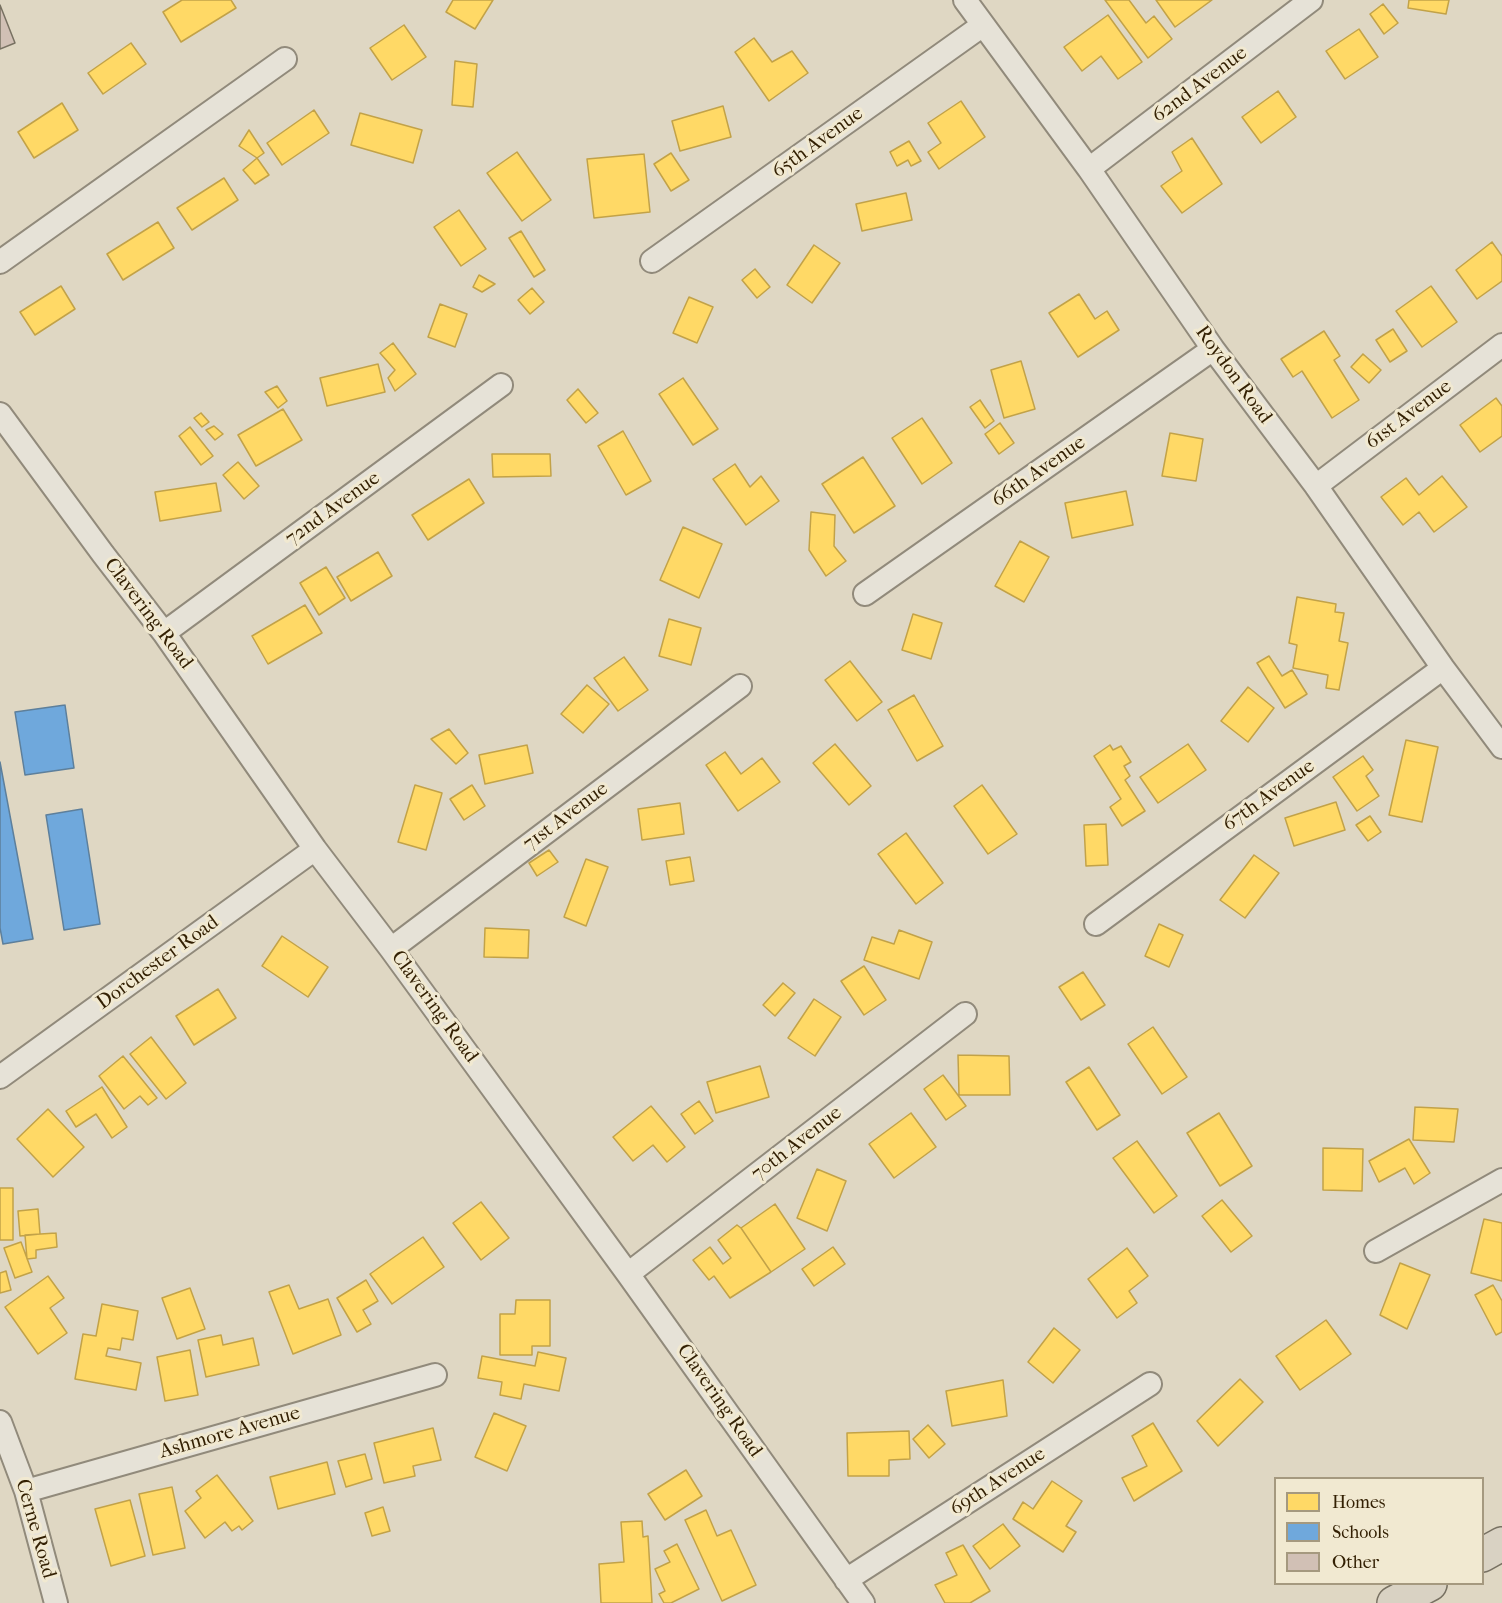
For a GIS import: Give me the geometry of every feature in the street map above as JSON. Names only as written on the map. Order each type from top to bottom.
[{"type":"main road","points":[[1484,1554],[1502,1544]]},
{"type":"main road","points":[[1394,1603],[1428,1585]]},
{"type":"street","name":"Roydon Road","points":[[965,0],[1089,170],[1213,349],[1316,486],[1443,668],[1502,747]]},
{"type":"street","name":"62nd Avenue","points":[[1089,170],[1311,0]]},
{"type":"street","name":"65th Avenue","points":[[652,261],[983,25]]},
{"type":"street","points":[[0,262],[285,59]]},
{"type":"street","name":"61st Avenue","points":[[1316,486],[1502,345]]},
{"type":"street","name":"66th Avenue","points":[[865,594],[1213,349]]},
{"type":"street","name":"72nd Avenue","points":[[164,633],[501,385]]},
{"type":"street","name":"Clavering Road","points":[[0,414],[164,633],[315,849],[391,949],[628,1274],[863,1603]]},
{"type":"street","name":"67th Avenue","points":[[1096,924],[1443,668]]},
{"type":"street","name":"71st Avenue","points":[[391,949],[740,686]]},
{"type":"street","name":"Dorchester Road","points":[[0,1077],[315,849]]},
{"type":"street","name":"70th Avenue","points":[[628,1274],[965,1014]]},
{"type":"street","points":[[1376,1251],[1502,1180]]},
{"type":"street","name":"Ashmore Avenue","points":[[26,1491],[435,1375]]},
{"type":"street","name":"69th Avenue","points":[[846,1580],[1150,1384]]},
{"type":"street","name":"Cerne Road","points":[[1,1425],[26,1491],[56,1603]]},
{"type":"building: Homes","points":[[182,0],[231,0],[236,8],[181,42],[163,12]]},
{"type":"building: Homes","points":[[453,0],[493,0],[475,29],[446,12]]},
{"type":"building: Homes","points":[[1105,0],[1129,0],[1146,23],[1154,16],[1172,39],[1148,58]]},
{"type":"building: Homes","points":[[1156,0],[1212,0],[1175,27]]},
{"type":"building: Homes","points":[[1409,0],[1449,0],[1446,14],[1408,8]]},
{"type":"building: Homes","points":[[1383,4],[1398,23],[1384,34],[1370,14]]},
{"type":"building: Homes","points":[[1108,15],[1142,62],[1118,79],[1101,56],[1082,71],[1064,47]]},
{"type":"building: Homes","points":[[404,25],[426,57],[392,80],[370,48]]},
{"type":"building: Homes","points":[[1359,29],[1378,57],[1345,79],[1326,51]]},
{"type":"building: Homes","points":[[754,38],[772,62],[792,51],[808,73],[769,101],[735,52]]},
{"type":"building: Homes","points":[[131,43],[146,64],[103,94],[88,73]]},
{"type":"building: Homes","points":[[455,61],[477,64],[473,107],[452,105]]},
{"type":"building: Homes","points":[[1278,91],[1296,117],[1261,143],[1242,117]]},
{"type":"building: Homes","points":[[961,101],[985,137],[939,169],[928,152],[941,143],[928,123]]},
{"type":"building: Homes","points":[[62,103],[78,130],[34,158],[18,132]]},
{"type":"building: Homes","points":[[723,106],[731,137],[680,151],[672,121]]},
{"type":"building: Homes","points":[[314,110],[329,133],[282,165],[267,143]]},
{"type":"building: Homes","points":[[360,113],[422,130],[413,163],[351,145]]},
{"type":"building: Homes","points":[[249,130],[264,153],[257,158],[239,146]]},
{"type":"building: Homes","points":[[1192,138],[1222,184],[1182,213],[1161,186],[1182,171],[1172,152]]},
{"type":"building: Homes","points":[[909,141],[921,161],[911,166],[908,160],[897,166],[890,152]]},
{"type":"building: Homes","points":[[517,152],[551,200],[522,221],[487,173]]},
{"type":"building: Homes","points":[[671,153],[689,180],[671,191],[654,164]]},
{"type":"building: Homes","points":[[644,154],[650,212],[594,218],[587,159]]},
{"type":"building: Homes","points":[[257,158],[269,175],[255,184],[243,170]]},
{"type":"building: Homes","points":[[224,178],[238,200],[192,230],[177,208]]},
{"type":"building: Homes","points":[[906,193],[912,220],[862,231],[856,204]]},
{"type":"building: Homes","points":[[459,210],[486,249],[461,266],[434,227]]},
{"type":"building: Homes","points":[[158,222],[174,248],[123,280],[107,254]]},
{"type":"building: Homes","points":[[521,231],[545,270],[534,277],[509,238]]},
{"type":"building: Homes","points":[[1492,242],[1502,256],[1502,281],[1477,299],[1456,270]]},
{"type":"building: Homes","points":[[814,245],[840,263],[812,303],[787,285]]},
{"type":"building: Homes","points":[[755,269],[770,287],[757,298],[742,280]]},
{"type":"building: Homes","points":[[479,275],[495,284],[482,292],[473,287]]},
{"type":"building: Homes","points":[[61,286],[75,309],[35,335],[20,312]]},
{"type":"building: Homes","points":[[1431,286],[1457,322],[1422,347],[1396,311]]},
{"type":"building: Homes","points":[[532,288],[544,302],[530,314],[518,300]]},
{"type":"building: Homes","points":[[1079,294],[1095,319],[1107,311],[1119,330],[1078,357],[1049,313]]},
{"type":"building: Homes","points":[[689,297],[713,307],[697,343],[673,333]]},
{"type":"building: Homes","points":[[440,304],[467,314],[455,347],[428,337]]},
{"type":"building: Homes","points":[[1393,329],[1407,351],[1390,362],[1376,340]]},
{"type":"building: Homes","points":[[1324,331],[1340,356],[1334,360],[1359,400],[1332,418],[1302,371],[1293,377],[1281,359]]},
{"type":"building: Homes","points":[[393,343],[416,374],[395,391],[388,378],[395,370],[380,353]]},
{"type":"building: Homes","points":[[1363,354],[1381,370],[1369,383],[1351,367]]},
{"type":"building: Homes","points":[[1021,361],[1035,409],[1004,418],[991,370]]},
{"type":"building: Homes","points":[[378,364],[385,392],[327,406],[320,378]]},
{"type":"building: Homes","points":[[683,378],[718,429],[693,445],[659,394]]},
{"type":"building: Homes","points":[[277,386],[287,401],[278,408],[265,392]]},
{"type":"building: Homes","points":[[578,389],[598,413],[586,423],[567,400]]},
{"type":"building: Homes","points":[[1496,398],[1502,406],[1502,436],[1480,452],[1460,425]]},
{"type":"building: Homes","points":[[980,400],[994,421],[985,428],[970,407]]},
{"type":"building: Homes","points":[[283,409],[302,440],[256,466],[238,435]]},
{"type":"building: Homes","points":[[201,413],[209,422],[202,427],[194,418]]},
{"type":"building: Homes","points":[[922,418],[952,463],[922,484],[892,438]]},
{"type":"building: Homes","points":[[1000,423],[1014,443],[999,454],[985,434]]},
{"type":"building: Homes","points":[[214,426],[223,434],[215,440],[206,430]]},
{"type":"building: Homes","points":[[190,427],[213,456],[201,465],[179,436]]},
{"type":"building: Homes","points":[[623,431],[651,481],[626,495],[598,446]]},
{"type":"building: Homes","points":[[1170,433],[1203,439],[1196,481],[1162,476]]},
{"type":"building: Homes","points":[[492,454],[550,454],[551,476],[493,477]]},
{"type":"building: Homes","points":[[863,457],[895,506],[854,533],[822,484]]},
{"type":"building: Homes","points":[[238,462],[259,486],[244,499],[223,475]]},
{"type":"building: Homes","points":[[735,464],[750,487],[761,476],[779,501],[746,525],[713,479]]},
{"type":"building: Homes","points":[[1442,476],[1467,507],[1434,532],[1419,512],[1403,525],[1381,497],[1406,478],[1419,495]]},
{"type":"building: Homes","points":[[469,479],[484,503],[428,540],[412,515]]},
{"type":"building: Homes","points":[[216,483],[221,511],[160,521],[155,492]]},
{"type":"building: Homes","points":[[1126,491],[1133,525],[1072,538],[1065,503]]},
{"type":"building: Homes","points":[[811,512],[835,515],[834,546],[846,561],[826,576],[809,550]]},
{"type":"building: Homes","points":[[683,527],[722,544],[699,598],[660,580]]},
{"type":"building: Homes","points":[[1020,541],[1049,557],[1024,602],[995,586]]},
{"type":"building: Homes","points":[[378,552],[392,576],[351,601],[337,577]]},
{"type":"building: Homes","points":[[326,567],[345,598],[319,615],[300,583]]},
{"type":"building: Homes","points":[[1297,597],[1336,604],[1335,612],[1344,613],[1339,641],[1348,643],[1339,690],[1326,688],[1328,675],[1293,668],[1297,645],[1289,643]]},
{"type":"building: Homes","points":[[305,605],[322,633],[268,664],[252,636]]},
{"type":"building: Homes","points":[[913,614],[942,623],[931,659],[902,650]]},
{"type":"building: Homes","points":[[669,619],[701,628],[691,665],[659,656]]},
{"type":"building: Homes","points":[[1269,656],[1282,676],[1292,670],[1307,694],[1285,708],[1257,663]]},
{"type":"building: Homes","points":[[624,657],[648,690],[618,711],[594,678]]},
{"type":"building: Homes","points":[[850,661],[882,702],[857,721],[825,680]]},
{"type":"building: Homes","points":[[587,685],[609,704],[583,733],[561,714]]},
{"type":"building: Homes","points":[[1248,687],[1274,708],[1248,742],[1221,721]]},
{"type":"building: Homes","points":[[914,695],[943,746],[917,761],[888,710]]},
{"type":"building: Homes","points":[[449,729],[468,753],[456,764],[431,739]]},
{"type":"building: Homes","points":[[1406,740],[1438,747],[1422,822],[1389,815]]},
{"type":"building: Homes","points":[[835,744],[871,786],[849,805],[813,763]]},
{"type":"building: Homes","points":[[1188,744],[1206,770],[1158,803],[1140,777]]},
{"type":"building: Homes","points":[[527,745],[533,773],[485,784],[479,755]]},
{"type":"building: Homes","points":[[1110,745],[1113,750],[1121,746],[1131,762],[1124,766],[1130,776],[1125,780],[1145,811],[1122,826],[1110,807],[1121,799],[1094,756]]},
{"type":"building: Homes","points":[[725,752],[741,774],[762,758],[780,782],[738,811],[706,765]]},
{"type":"building: Homes","points":[[1363,756],[1373,770],[1366,776],[1379,796],[1357,811],[1333,777]]},
{"type":"building: Homes","points":[[415,785],[442,793],[426,850],[398,842]]},
{"type":"building: Homes","points":[[472,785],[485,806],[464,820],[450,799]]},
{"type":"building: Homes","points":[[982,785],[1017,834],[988,854],[954,806]]},
{"type":"building: Homes","points":[[1336,802],[1345,830],[1294,846],[1285,818]]},
{"type":"building: Homes","points":[[680,803],[684,834],[642,840],[638,809]]},
{"type":"building: Homes","points":[[1370,816],[1381,832],[1368,841],[1356,825]]},
{"type":"building: Homes","points":[[1106,824],[1108,865],[1086,866],[1084,825]]},
{"type":"building: Homes","points":[[906,833],[943,883],[916,904],[878,854]]},
{"type":"building: Homes","points":[[549,850],[558,862],[537,876],[529,863]]},
{"type":"building: Homes","points":[[1254,855],[1279,873],[1245,918],[1220,900]]},
{"type":"building: Homes","points":[[690,857],[694,881],[670,885],[666,861]]},
{"type":"building: Homes","points":[[586,859],[608,867],[586,926],[564,917]]},
{"type":"building: Homes","points":[[1159,924],[1183,935],[1169,967],[1145,956]]},
{"type":"building: Homes","points":[[485,928],[529,930],[528,958],[484,957]]},
{"type":"building: Homes","points":[[899,930],[932,942],[919,979],[864,960],[872,937],[894,944]]},
{"type":"building: Homes","points":[[282,936],[328,967],[308,997],[262,966]]},
{"type":"building: Homes","points":[[864,966],[886,1000],[864,1015],[841,981]]},
{"type":"building: Homes","points":[[1083,972],[1105,1005],[1081,1020],[1059,987]]},
{"type":"building: Homes","points":[[783,983],[795,993],[775,1016],[763,1005]]},
{"type":"building: Homes","points":[[218,989],[236,1018],[194,1045],[176,1016]]},
{"type":"building: Homes","points":[[814,999],[841,1017],[815,1056],[788,1038]]},
{"type":"building: Homes","points":[[1153,1027],[1187,1077],[1162,1094],[1128,1044]]},
{"type":"building: Homes","points":[[151,1037],[186,1083],[166,1099],[130,1054]]},
{"type":"building: Homes","points":[[958,1055],[1009,1056],[1010,1095],[959,1095]]},
{"type":"building: Homes","points":[[123,1056],[157,1098],[148,1105],[140,1096],[124,1109],[99,1076]]},
{"type":"building: Homes","points":[[760,1066],[769,1097],[716,1113],[707,1082]]},
{"type":"building: Homes","points":[[1089,1067],[1120,1115],[1097,1130],[1066,1082]]},
{"type":"building: Homes","points":[[943,1075],[966,1106],[946,1120],[924,1089]]},
{"type":"building: Homes","points":[[102,1087],[127,1127],[112,1138],[96,1114],[76,1127],[66,1111]]},
{"type":"building: Homes","points":[[699,1101],[713,1121],[695,1134],[681,1114]]},
{"type":"building: Homes","points":[[651,1106],[685,1147],[667,1162],[653,1145],[633,1161],[613,1137]]},
{"type":"building: Homes","points":[[1415,1107],[1458,1109],[1454,1142],[1413,1140]]},
{"type":"building: Homes","points":[[48,1109],[84,1147],[53,1177],[17,1139]]},
{"type":"building: Homes","points":[[911,1113],[936,1147],[894,1178],[869,1144]]},
{"type":"building: Homes","points":[[1219,1113],[1252,1166],[1220,1186],[1187,1133]]},
{"type":"building: Homes","points":[[1409,1139],[1430,1173],[1414,1184],[1405,1168],[1379,1182],[1369,1161]]},
{"type":"building: Homes","points":[[1137,1141],[1177,1196],[1154,1213],[1113,1158]]},
{"type":"building: Homes","points":[[1323,1148],[1363,1149],[1362,1191],[1323,1190]]},
{"type":"building: Homes","points":[[817,1169],[846,1181],[827,1231],[797,1218]]},
{"type":"building: Homes","points":[[0,1188],[13,1188],[13,1240],[0,1240]]},
{"type":"building: Homes","points":[[1222,1200],[1252,1236],[1231,1252],[1202,1216]]},
{"type":"building: Homes","points":[[481,1202],[509,1238],[481,1260],[453,1223]]},
{"type":"building: Homes","points":[[775,1204],[805,1249],[771,1272],[741,1228]]},
{"type":"building: Homes","points":[[38,1209],[40,1234],[20,1236],[18,1211]]},
{"type":"building: Homes","points":[[1484,1219],[1502,1223],[1502,1281],[1471,1273]]},
{"type":"building: Homes","points":[[737,1225],[771,1272],[730,1298],[714,1276],[709,1280],[693,1260],[710,1247],[723,1264],[731,1258],[718,1240]]},
{"type":"building: Homes","points":[[56,1233],[57,1247],[36,1250],[36,1258],[27,1259],[25,1235]]},
{"type":"building: Homes","points":[[423,1237],[444,1267],[392,1304],[370,1274]]},
{"type":"building: Homes","points":[[21,1242],[32,1272],[15,1278],[4,1248]]},
{"type":"building: Homes","points":[[833,1247],[845,1264],[814,1286],[802,1269]]},
{"type":"building: Homes","points":[[1127,1248],[1148,1276],[1129,1291],[1137,1303],[1117,1318],[1088,1279]]},
{"type":"building: Homes","points":[[1400,1263],[1430,1275],[1407,1329],[1380,1315]]},
{"type":"building: Homes","points":[[6,1271],[11,1290],[0,1293],[0,1273]]},
{"type":"building: Homes","points":[[48,1276],[64,1298],[50,1308],[67,1333],[38,1354],[5,1307]]},
{"type":"building: Homes","points":[[366,1280],[378,1301],[363,1310],[371,1324],[357,1332],[337,1298]]},
{"type":"building: Homes","points":[[289,1285],[299,1309],[328,1299],[341,1335],[293,1354],[269,1292]]},
{"type":"building: Homes","points":[[1493,1285],[1502,1301],[1502,1332],[1496,1335],[1475,1295]]},
{"type":"building: Homes","points":[[190,1288],[205,1329],[177,1339],[162,1298]]},
{"type":"building: Homes","points":[[516,1300],[550,1300],[550,1346],[532,1346],[532,1355],[500,1355],[500,1314],[515,1314]]},
{"type":"building: Homes","points":[[102,1304],[138,1311],[133,1340],[122,1338],[120,1350],[108,1348],[106,1356],[141,1363],[136,1390],[75,1379],[83,1334],[96,1336]]},
{"type":"building: Homes","points":[[1326,1320],[1351,1354],[1300,1390],[1276,1356]]},
{"type":"building: Homes","points":[[1054,1328],[1080,1350],[1053,1383],[1028,1362]]},
{"type":"building: Homes","points":[[221,1335],[223,1345],[253,1338],[259,1365],[206,1377],[198,1340]]},
{"type":"building: Homes","points":[[190,1350],[198,1395],[165,1401],[157,1357]]},
{"type":"building: Homes","points":[[538,1352],[566,1358],[559,1391],[524,1384],[521,1399],[500,1395],[502,1382],[478,1378],[482,1356],[535,1366]]},
{"type":"building: Homes","points":[[1240,1379],[1263,1402],[1218,1446],[1197,1421]]},
{"type":"building: Homes","points":[[1003,1380],[1007,1416],[952,1426],[946,1391]]},
{"type":"building: Homes","points":[[494,1413],[526,1426],[507,1471],[475,1457]]},
{"type":"building: Homes","points":[[1153,1423],[1182,1471],[1134,1501],[1122,1478],[1147,1466],[1132,1436]]},
{"type":"building: Homes","points":[[928,1425],[945,1444],[929,1458],[913,1439]]},
{"type":"building: Homes","points":[[433,1428],[441,1460],[413,1466],[415,1476],[384,1483],[374,1443]]},
{"type":"building: Homes","points":[[909,1431],[910,1459],[889,1460],[889,1476],[848,1476],[847,1433]]},
{"type":"building: Homes","points":[[365,1454],[372,1479],[346,1487],[338,1461]]},
{"type":"building: Homes","points":[[327,1462],[335,1494],[278,1509],[270,1477]]},
{"type":"building: Homes","points":[[686,1470],[702,1496],[665,1520],[648,1494]]},
{"type":"building: Homes","points":[[217,1475],[253,1521],[242,1530],[239,1526],[232,1531],[225,1522],[205,1538],[185,1511],[201,1498],[196,1491]]},
{"type":"building: Homes","points":[[1052,1481],[1082,1501],[1066,1526],[1076,1532],[1063,1552],[1013,1519],[1023,1502],[1033,1509]]},
{"type":"building: Homes","points":[[172,1487],[185,1548],[153,1555],[139,1494]]},
{"type":"building: Homes","points":[[130,1500],[145,1556],[111,1566],[95,1509]]},
{"type":"building: Homes","points":[[383,1507],[390,1531],[372,1536],[365,1513]]},
{"type":"building: Homes","points":[[706,1510],[717,1536],[731,1530],[756,1585],[722,1601],[685,1520]]},
{"type":"building: Homes","points":[[642,1521],[643,1537],[648,1536],[652,1603],[601,1603],[599,1564],[624,1562],[621,1522]]},
{"type":"building: Homes","points":[[1003,1524],[1020,1546],[990,1569],[973,1546]]},
{"type":"building: Homes","points":[[677,1544],[699,1589],[671,1603],[664,1603],[659,1594],[665,1591],[655,1569],[670,1562],[664,1551]]},
{"type":"building: Homes","points":[[963,1545],[990,1591],[970,1603],[945,1603],[935,1585],[957,1575],[946,1553]]},
{"type":"building: Schools","points":[[65,705],[74,768],[25,775],[15,712]]},
{"type":"building: Schools","points":[[0,762],[33,939],[3,944],[0,928]]},
{"type":"building: Schools","points":[[82,809],[100,924],[64,930],[46,815]]},
{"type":"building: Other","points":[[0,5],[15,43],[0,49]]}]
